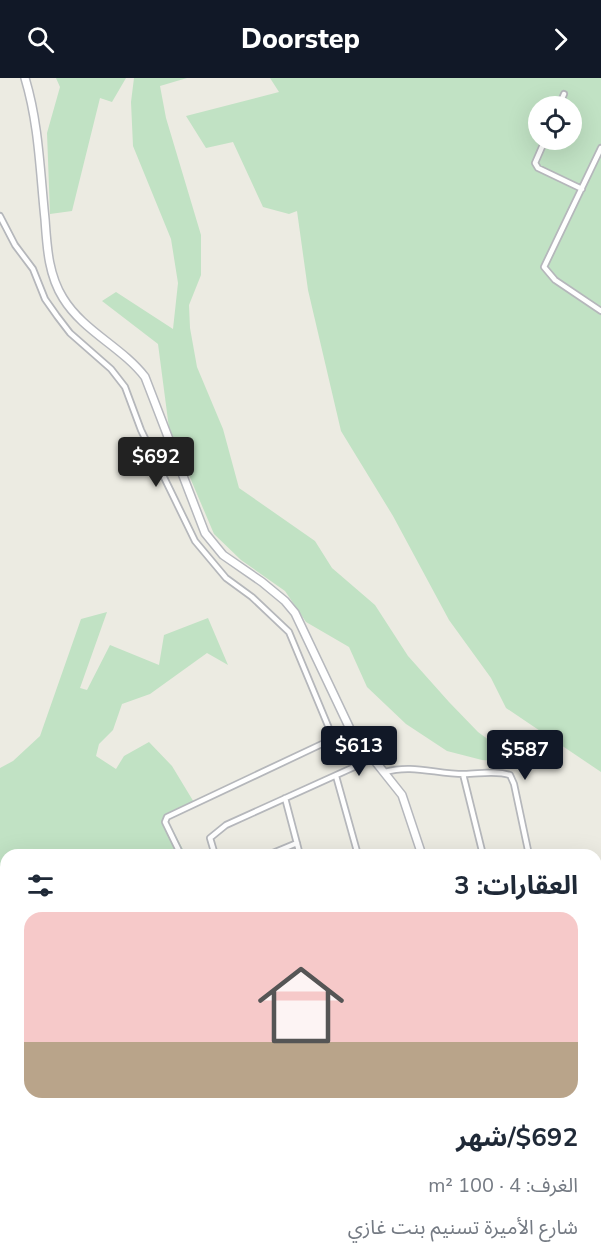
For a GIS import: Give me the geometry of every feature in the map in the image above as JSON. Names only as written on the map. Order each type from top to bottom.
[{"type":"main road","points":[[25,78],[38,144],[48,255],[58,290],[78,317],[132,361],[146,377],[205,533],[224,555],[262,582],[290,607],[314,650],[347,723],[406,802],[420,849]]},
{"type":"street","points":[[601,148],[543,267],[555,280],[601,311]]},
{"type":"street","points":[[541,150],[535,163],[538,168],[582,189]]},
{"type":"street","points":[[0,216],[3,230],[33,269],[45,299],[57,316],[70,333],[111,369],[125,387],[141,430],[195,541],[226,578],[252,597],[289,632],[331,733],[330,738],[324,743],[167,817],[165,822],[178,849]]},
{"type":"street","points":[[212,849],[210,840],[213,834],[226,825],[374,758]]},
{"type":"street","points":[[385,772],[415,768],[463,774],[502,773],[510,776],[514,784],[528,849]]},
{"type":"street","points":[[463,774],[482,849]]},
{"type":"street","points":[[336,776],[355,849]]},
{"type":"street","points":[[285,798],[298,849]]},
{"type":"street","points":[[282,849],[297,843]]},
{"type":"green space","points":[[56,78],[126,78],[112,102],[100,98],[72,211],[50,214],[47,133],[60,87]]},
{"type":"green space","points":[[134,78],[187,78],[160,86],[166,118],[201,235],[201,275],[189,305],[190,328],[197,367],[223,429],[239,488],[315,541],[332,568],[375,605],[408,656],[449,702],[478,732],[520,763],[482,760],[447,751],[406,724],[367,687],[349,647],[306,622],[285,591],[241,560],[214,534],[169,428],[158,344],[102,301],[116,292],[173,329],[178,283],[171,239],[133,146],[131,102]]},
{"type":"green space","points":[[270,78],[601,78],[601,772],[506,708],[491,678],[449,620],[393,516],[341,431],[308,290],[297,211],[289,214],[263,207],[233,142],[206,148],[186,116],[279,92]]},
{"type":"green space","points":[[107,612],[80,688],[87,690],[110,645],[159,665],[164,635],[208,618],[228,665],[207,653],[150,694],[122,704],[113,730],[99,744],[96,756],[116,769],[124,756],[149,742],[172,766],[195,804],[165,815],[183,849],[0,849],[0,768],[13,761],[40,736],[81,619]]}]
